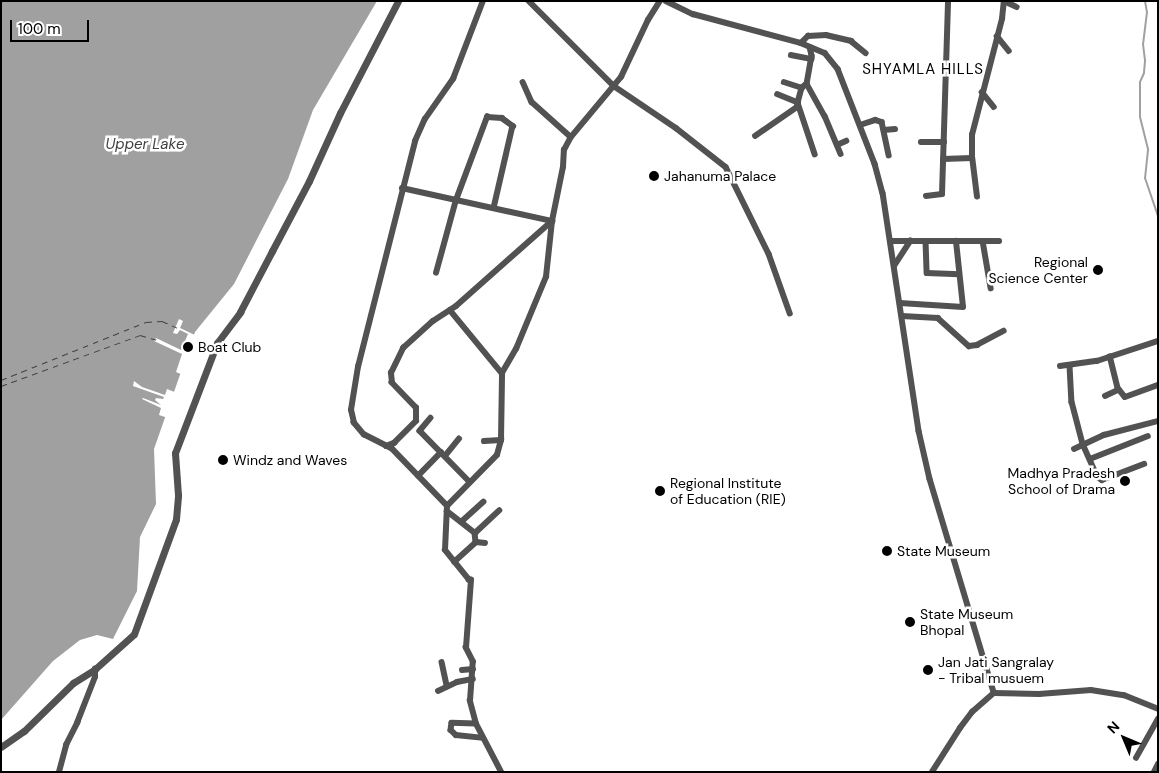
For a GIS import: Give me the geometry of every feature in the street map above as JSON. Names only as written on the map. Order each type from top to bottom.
[{"type":"street","points":[[1,747],[24,731],[73,683],[94,669],[134,634],[140,622],[176,519],[178,495],[175,453],[217,343],[240,312],[272,252],[309,181],[340,113],[398,1]]},
{"type":"street","points":[[476,542],[475,533],[447,508],[392,449],[364,435],[354,423],[352,410],[354,387],[415,141],[424,119],[453,79],[483,1]]},
{"type":"street","points":[[529,1],[614,86],[676,128],[726,167],[769,254],[790,313]]},
{"type":"street","points":[[501,772],[476,724],[470,701],[473,662],[466,648],[472,580],[469,580],[445,550],[447,508],[497,456],[501,440],[502,374],[516,350],[546,277],[552,220],[563,167],[564,150],[571,137],[621,77],[660,1]]},
{"type":"street","points":[[666,1],[677,4],[692,14],[801,43],[825,53],[838,69],[883,193],[919,431],[930,479],[994,693]]},
{"type":"street","points":[[926,196],[942,194],[948,1]]},
{"type":"street","points":[[977,197],[972,158],[972,135],[1002,19],[1004,1],[1017,7]]},
{"type":"street","points":[[801,43],[808,36],[826,34],[851,41],[866,53]]},
{"type":"street","points":[[997,36],[1009,51]]},
{"type":"street","points":[[755,136],[794,110],[812,59],[810,47]]},
{"type":"street","points":[[792,54],[812,59]]},
{"type":"street","points":[[524,82],[532,102],[571,137]]},
{"type":"street","points":[[784,82],[804,86],[825,116],[840,154]]},
{"type":"street","points":[[982,92],[994,107]]},
{"type":"street","points":[[778,96],[798,103]]},
{"type":"street","points":[[798,103],[815,154]]},
{"type":"street","points":[[436,273],[456,200],[487,117],[502,118],[513,126],[494,208]]},
{"type":"street","points":[[860,126],[874,120],[882,122],[889,155]]},
{"type":"street","points":[[884,130],[895,129]]},
{"type":"street","points":[[837,145],[846,141]]},
{"type":"street","points":[[921,142],[944,142]]},
{"type":"street","points":[[943,160],[972,158]]},
{"type":"street","points":[[402,188],[552,220]]},
{"type":"street","points":[[386,446],[394,444],[416,421],[416,408],[392,383],[391,373],[403,348],[433,321],[450,310],[552,220]]},
{"type":"street","points":[[890,241],[999,242]]},
{"type":"street","points":[[894,266],[910,241]]},
{"type":"street","points":[[926,241],[927,274],[959,274]]},
{"type":"street","points":[[900,303],[963,307],[956,241]]},
{"type":"street","points":[[983,241],[991,288]]},
{"type":"street","points":[[450,310],[502,374]]},
{"type":"street","points":[[902,316],[938,318],[969,346],[977,345],[1003,331]]},
{"type":"street","points":[[1060,366],[1070,366],[1110,357],[1158,341]]},
{"type":"street","points":[[1110,357],[1118,388],[1125,397],[1158,386]]},
{"type":"street","points":[[1070,366],[1072,402],[1083,444],[1098,477],[1102,480],[1144,464]]},
{"type":"street","points":[[1105,396],[1116,391],[1118,388]]},
{"type":"street","points":[[431,418],[420,431],[470,482]]},
{"type":"street","points":[[1074,449],[1104,435],[1158,421]]},
{"type":"street","points":[[1090,459],[1148,436]]},
{"type":"street","points":[[418,476],[459,439]]},
{"type":"street","points":[[484,441],[501,440]]},
{"type":"street","points":[[461,522],[483,502]]},
{"type":"street","points":[[475,533],[499,511]]},
{"type":"street","points":[[454,562],[476,542],[485,543]]},
{"type":"street","points":[[442,662],[447,686]]},
{"type":"street","points":[[59,772],[66,745],[77,724],[95,677],[94,669]]},
{"type":"street","points":[[462,670],[473,669]]},
{"type":"street","points":[[438,691],[447,686],[473,679]]},
{"type":"street","points":[[932,772],[972,712],[994,693],[1039,694],[1091,690],[1124,695],[1158,709]]},
{"type":"street","points":[[1136,758],[1157,727],[1158,719]]},
{"type":"street","points":[[476,724],[452,723],[451,730],[456,735],[483,738]]},
{"type":"street","points":[[1154,772],[1158,764]]},
{"type":"water","name":"Upper Lake","points":[[1,1],[377,1],[313,110],[288,179],[234,284],[195,332],[154,449],[156,504],[140,537],[137,591],[113,639],[97,635],[80,640],[53,661],[1,720]]},
{"type":"pier","name":"Boat Club","points":[[179,319],[183,321],[180,328],[197,336],[183,375],[176,372],[182,354],[154,341],[156,338],[181,350],[188,334],[180,330],[177,334],[173,333]]},
{"type":"pier","points":[[134,381],[142,387],[165,395],[167,389],[177,393],[168,418],[159,415],[161,408],[142,399],[161,405],[155,400],[156,398],[163,399],[164,397],[133,386]]},
{"type":"waterway","points":[[1145,1],[1147,12],[1143,44],[1145,61],[1144,73],[1140,82],[1140,117],[1148,150],[1145,178],[1158,216]]},
{"type":"ferry route","points":[[1,380],[146,322],[162,321],[178,328]]},
{"type":"ferry route","points":[[1,386],[140,335],[157,340]]},
{"type":"place","name":"Jahanuma Palace","points":[[654,176]]},
{"type":"place","name":"Regional Science Center","points":[[1098,270]]},
{"type":"place","name":"Boat Club","points":[[188,347]]},
{"type":"place","name":"Windz and Waves","points":[[223,460]]},
{"type":"place","name":"Madhya Pradesh School of Drama","points":[[1125,481]]},
{"type":"place","name":"Regional Institute of Education (RIE)","points":[[660,491]]},
{"type":"place","name":"State Museum","points":[[887,551]]},
{"type":"place","name":"State Museum Bhopal","points":[[910,622]]},
{"type":"place","name":"Jan Jati Sangralay - Tribal musuem","points":[[928,670]]},
{"type":"district","name":"SHYAMLA HILLS","points":[[923,70]]}]
